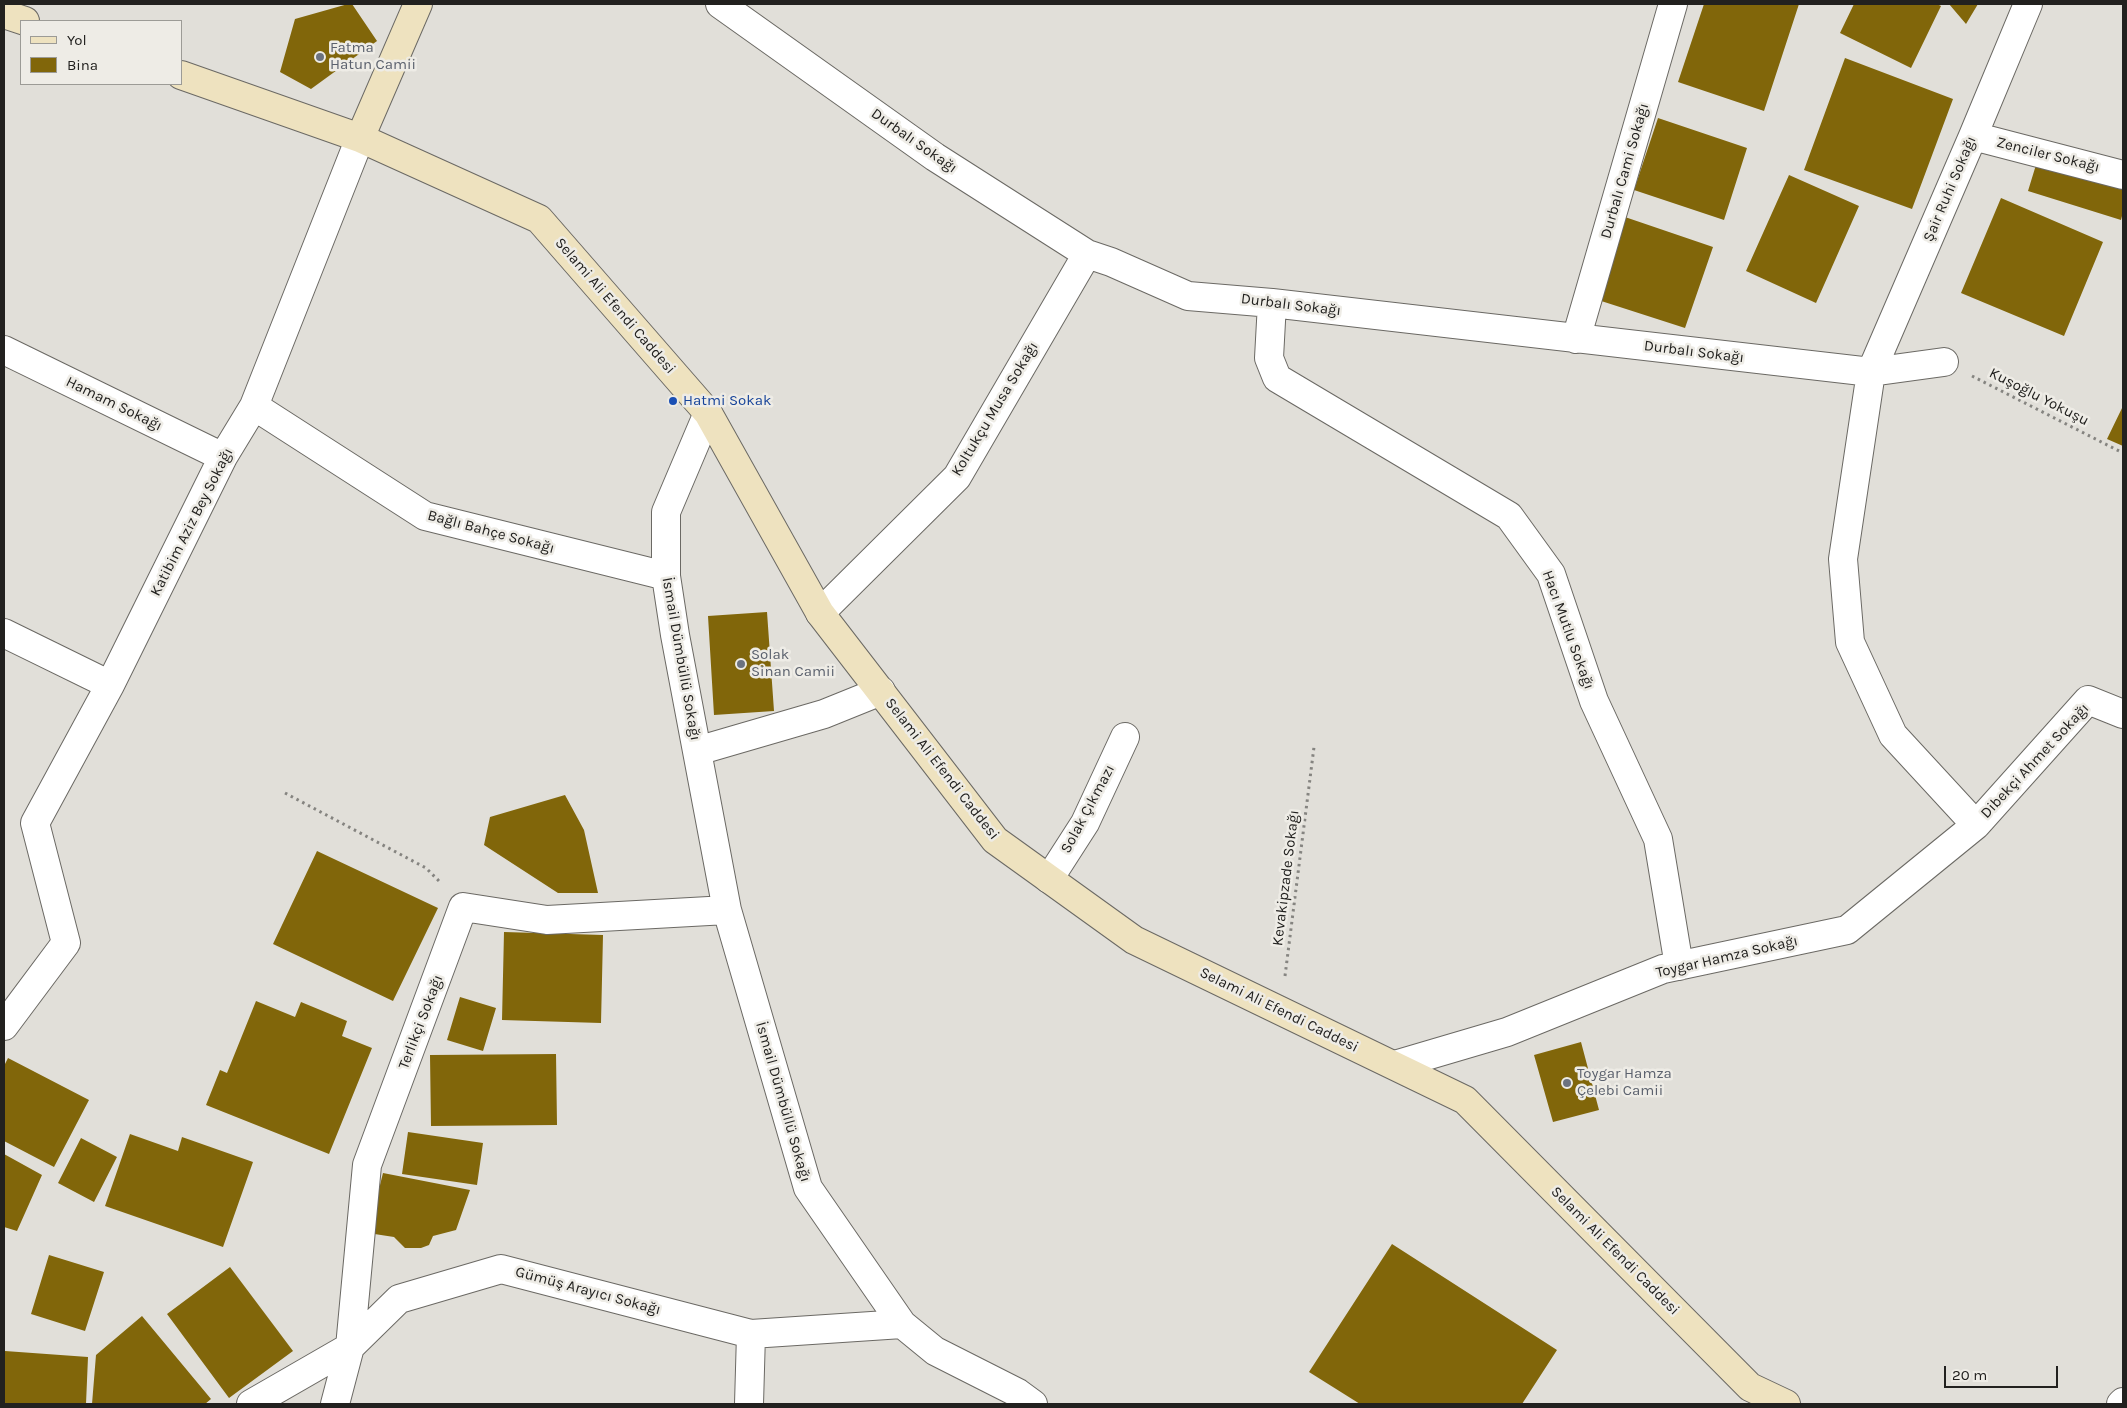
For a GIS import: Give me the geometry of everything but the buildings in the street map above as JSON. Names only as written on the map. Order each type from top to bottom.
[{"type":"street","name":"Katibim Aziz Bey Sokağı","points":[[4,1026],[66,943],[35,823],[110,686],[223,457],[254,406],[360,138],[418,4]]},
{"type":"street","name":"Durbalı Sokağı","points":[[720,4],[935,157],[1087,254],[1111,262],[1188,296],[1272,303],[1871,372],[1944,362]]},
{"type":"street","name":"Durbalı Cami Sokağı","points":[[1576,339],[1673,4]]},
{"type":"street","name":"Şair Ruhi Sokağı","points":[[1976,825],[1893,735],[1850,642],[1843,559],[1871,372],[2028,4]]},
{"type":"street","points":[[4,14],[22,20]]},
{"type":"street","name":"Selami Ali Efendi Caddesi","points":[[182,76],[360,138],[539,219],[708,413],[820,613],[995,840],[1134,940],[1465,1100],[1750,1387],[1786,1404]]},
{"type":"street","name":"Zenciler Sokağı","points":[[1973,136],[2123,175]]},
{"type":"street","name":"Koltukçu Musa Sokağı","points":[[820,613],[957,477],[1087,254]]},
{"type":"street","name":"Hacı Mutlu Sokağı","points":[[1272,303],[1269,358],[1277,378],[1509,516],[1551,574],[1594,700],[1658,839],[1679,966]]},
{"type":"street","name":"Hamam Sokağı","points":[[4,350],[223,457]]},
{"type":"street","name":"Bağlı Bahçe Sokağı","points":[[254,406],[425,516],[666,576]]},
{"type":"street","name":"İsmail Dümbüllü Sokağı","points":[[708,413],[666,512],[666,576],[727,910],[808,1188],[902,1324],[935,1351],[1018,1393],[1033,1404]]},
{"type":"street","points":[[4,633],[110,686]]},
{"type":"street","points":[[697,751],[824,714],[881,691]]},
{"type":"street","name":"Dibekçi Ahmet Sokağı","points":[[1976,825],[2088,700],[2123,714]]},
{"type":"street","name":"Solak Çıkmazı","points":[[1049,879],[1085,823],[1125,737]]},
{"type":"street","name":"Toygar Hamza Sokağı","points":[[1395,1065],[1507,1032],[1663,970],[1847,930],[1976,825]]},
{"type":"street","points":[[463,907],[547,920],[727,910]]},
{"type":"street","name":"Terlikçi Sokağı","points":[[336,1404],[350,1347],[367,1165],[463,907]]},
{"type":"street","name":"Gümüş Arayıcı Sokağı","points":[[251,1404],[350,1347],[399,1299],[501,1269],[751,1334],[902,1324]]},
{"type":"street","points":[[749,1404],[751,1334]]},
{"type":"path","name":"Kuşoğlu Yokuşu","points":[[1944,362],[2123,453]]},
{"type":"path","name":"Kevakipzade Sokağı","points":[[1280,1011],[1314,747]]},
{"type":"path","points":[[285,793],[426,868],[463,907]]},
{"type":"place","name":"Fatma Hatun Camii","points":[[320,57]]},
{"type":"place","name":"Hatmi Sokak","points":[[673,401]]},
{"type":"place","name":"Solak Sinan Camii","points":[[741,664]]},
{"type":"place","name":"Toygar Hamza Çelebi Camii","points":[[1567,1083]]}]
